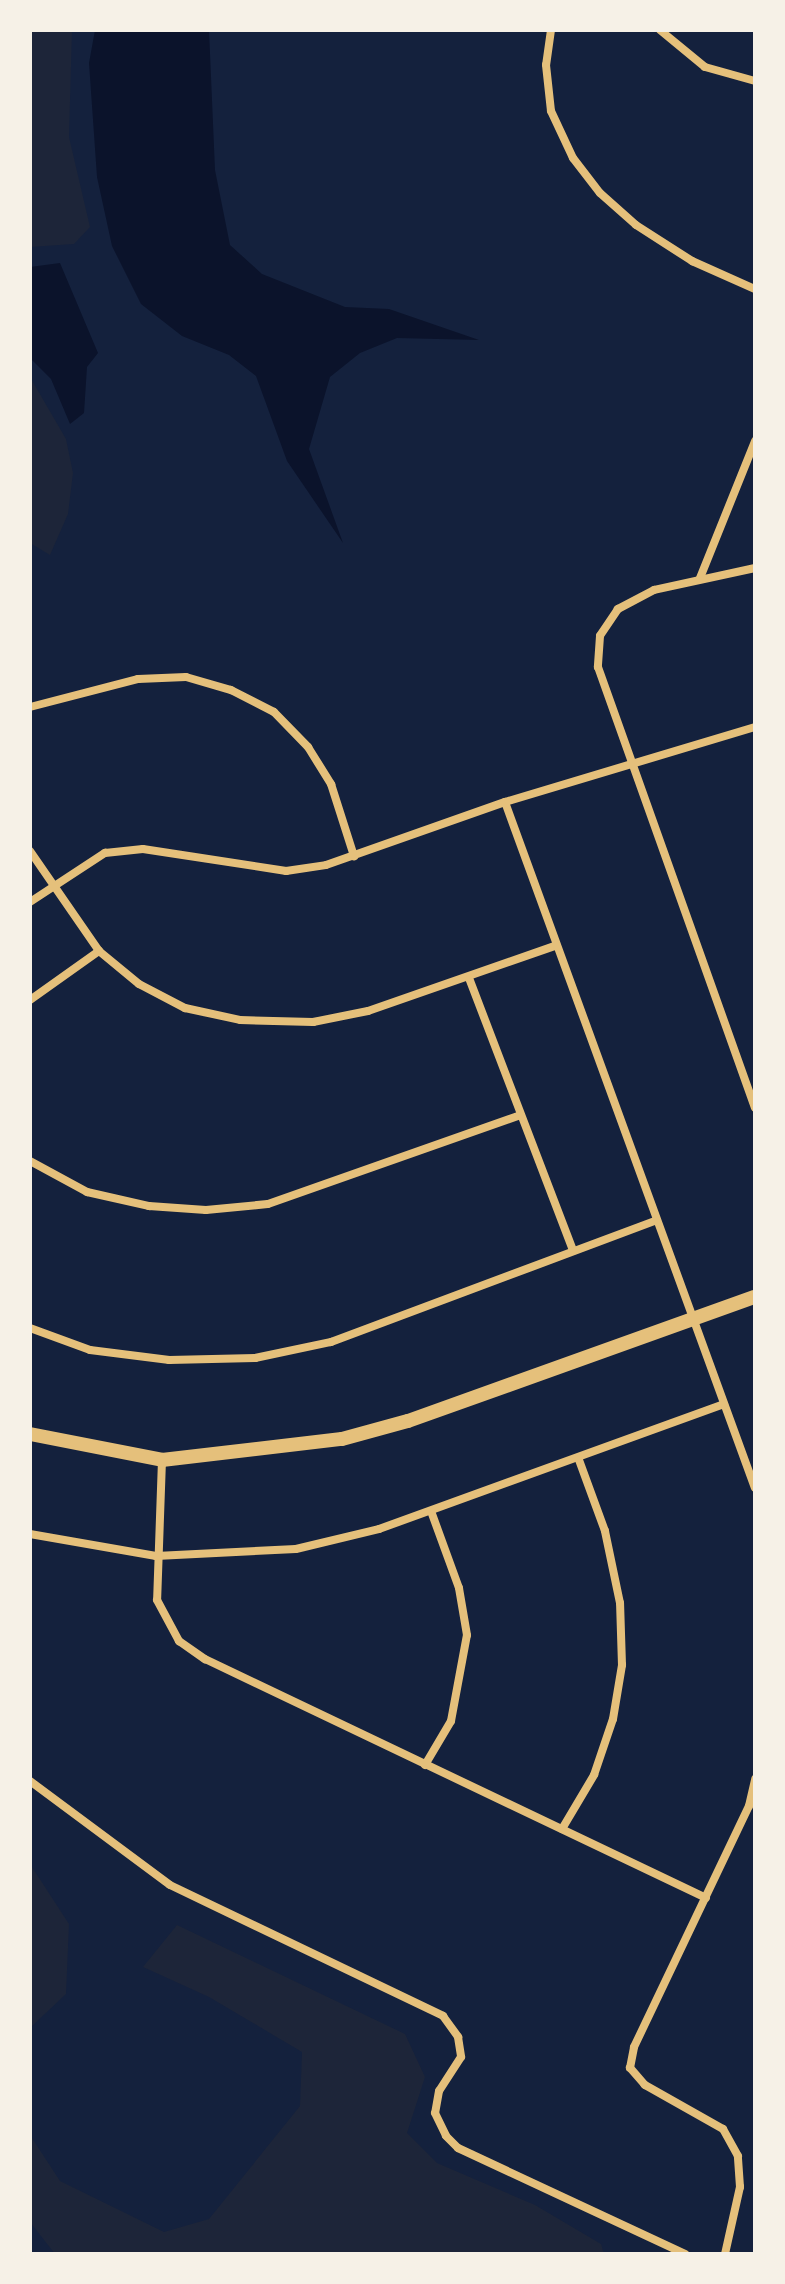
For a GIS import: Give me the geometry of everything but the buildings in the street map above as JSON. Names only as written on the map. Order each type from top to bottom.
[{"type":"street","points":[[551,30],[546,65],[551,111],[573,158],[600,193],[636,225],[692,261],[755,289]]},
{"type":"street","points":[[660,30],[705,67],[755,81]]},
{"type":"street","points":[[700,578],[755,441]]},
{"type":"street","points":[[755,568],[654,590],[618,609],[600,636],[598,667],[755,1108]]},
{"type":"street","points":[[30,707],[138,679],[186,677],[231,690],[274,712],[308,747],[331,784],[354,856]]},
{"type":"street","points":[[30,902],[105,853],[143,849],[286,871],[354,856],[505,802],[755,727]]},
{"type":"street","points":[[505,802],[755,1488]]},
{"type":"street","points":[[30,851],[99,951],[139,984],[185,1008],[240,1020],[313,1022],[368,1011],[555,946]]},
{"type":"street","points":[[30,1000],[99,951]]},
{"type":"street","points":[[469,978],[573,1251]]},
{"type":"street","points":[[30,1161],[87,1192],[149,1206],[206,1210],[268,1204],[521,1115]]},
{"type":"street","points":[[30,1328],[90,1350],[169,1360],[255,1358],[331,1342],[657,1220]]},
{"type":"street","points":[[30,1434],[162,1460],[355,1436],[408,1421],[755,1297]]},
{"type":"street","points":[[30,1534],[156,1556],[296,1549],[431,1511],[579,1460],[724,1404]]},
{"type":"street","points":[[162,1460],[156,1556],[157,1600],[179,1641],[205,1659],[706,1898]]},
{"type":"street","points":[[562,1829],[594,1775],[613,1719],[622,1665],[620,1603],[605,1531],[579,1460]]},
{"type":"street","points":[[425,1765],[451,1721],[467,1635],[459,1588],[431,1511]]},
{"type":"street","points":[[725,2254],[740,2187],[738,2156],[723,2129],[645,2085],[630,2068],[634,2047],[749,1806],[755,1779]]},
{"type":"street","points":[[30,1781],[170,1885],[443,2016],[458,2037],[461,2057],[439,2091],[435,2113],[446,2136],[458,2148],[685,2254]]},
{"type":"shaded area","points":[[30,30],[72,30],[69,137],[90,227],[74,244],[30,247]]},
{"type":"shaded area","points":[[95,30],[209,30],[215,170],[230,245],[262,274],[345,307],[389,309],[479,340],[397,338],[360,353],[330,377],[309,449],[343,543],[287,461],[256,376],[229,355],[182,336],[141,304],[112,246],[97,177],[89,63]]},
{"type":"shaded area","points":[[60,263],[98,353],[87,367],[84,413],[70,424],[51,379],[30,358],[30,267]]},
{"type":"shaded area","points":[[30,377],[66,439],[73,473],[68,514],[50,555],[30,543]]},
{"type":"shaded area","points":[[30,1864],[69,1924],[66,1994],[30,2028]]},
{"type":"shaded area","points":[[177,1925],[405,2034],[425,2077],[407,2133],[437,2163],[535,2205],[601,2244],[604,2254],[55,2254],[30,2222],[30,2135],[60,2181],[164,2232],[209,2219],[300,2106],[302,2052],[209,1997],[143,1967]]}]
